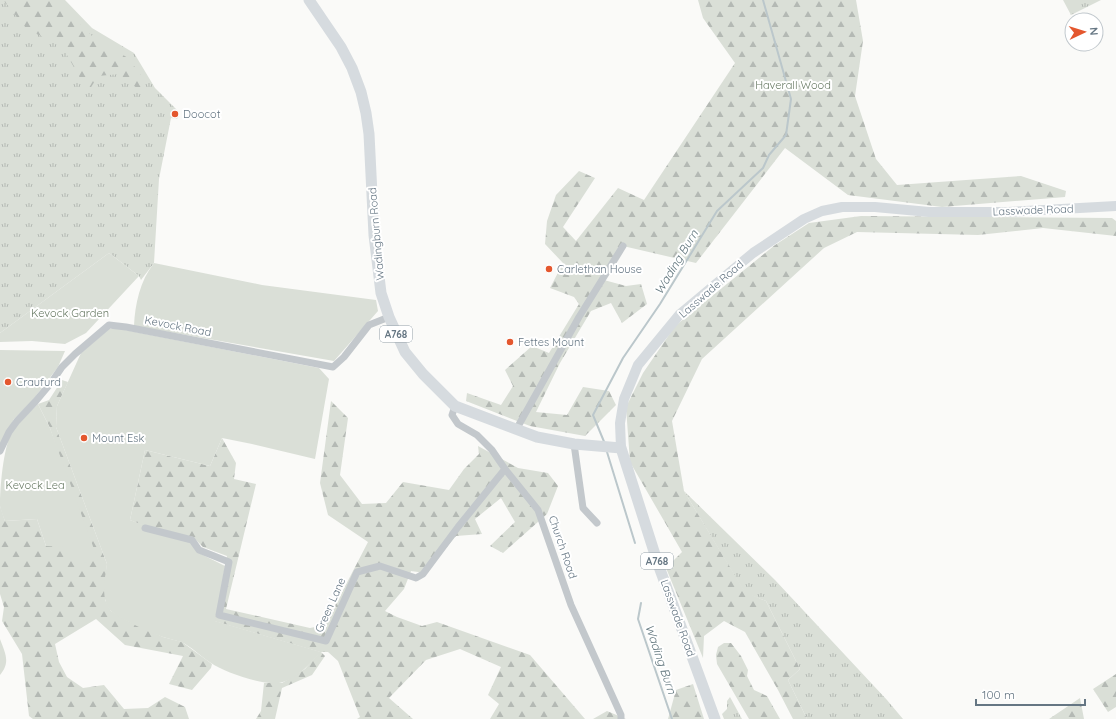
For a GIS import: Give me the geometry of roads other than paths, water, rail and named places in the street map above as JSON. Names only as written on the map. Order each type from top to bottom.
[{"type":"main road","name":"Wadingburn Road","points":[[309,0],[341,47],[362,92],[369,134],[374,235],[381,293],[389,317],[405,352],[423,374],[455,406],[537,437],[574,444],[611,447]]},
{"type":"main road","name":"Lasswade Road","points":[[611,447],[658,564],[715,719]]},
{"type":"street","name":"Lasswade Road","points":[[611,447],[620,423],[624,399],[638,366],[680,314],[753,253],[804,219],[822,211],[842,207],[875,207],[928,212],[1008,212],[1116,206]]},
{"type":"street","points":[[516,430],[579,317],[623,246]]},
{"type":"street","name":"Kevock Road","points":[[0,451],[9,432],[17,421],[51,383],[62,367],[74,354],[109,325],[333,367],[344,357],[369,325],[389,317]]},
{"type":"street","name":"Church Road","points":[[455,406],[452,415],[458,424],[478,435],[492,450],[505,469],[538,510],[571,605],[621,714],[621,719]]},
{"type":"street","points":[[574,444],[583,508],[597,523]]},
{"type":"street","name":"Green Lane","points":[[145,528],[192,540],[199,550],[229,562],[219,615],[326,641],[357,572],[380,566],[416,578],[423,574],[458,527],[505,469]]},
{"type":"waterway","name":"Wading Burn","points":[[605,444],[593,415],[623,358],[660,304],[717,211],[763,168],[769,155],[786,135],[791,99],[763,0]]},
{"type":"waterway","name":"Wading Burn","points":[[607,452],[635,543]]},
{"type":"waterway","name":"Wading Burn","points":[[641,603],[638,619],[672,719]]},
{"type":"place","name":"Doocot","points":[[175,114]]},
{"type":"place","name":"Carlethan House","points":[[549,269]]},
{"type":"place","name":"Fettes Mount","points":[[510,342]]},
{"type":"place","name":"Craufurd","points":[[8,382]]},
{"type":"place","name":"Mount Esk","points":[[84,438]]},
{"type":"park label","name":"Haverall Wood","points":[[793,85]]},
{"type":"park label","name":"Kevock Garden","points":[[70,313]]},
{"type":"park label","name":"Kevock Lea","points":[[35,485]]}]
